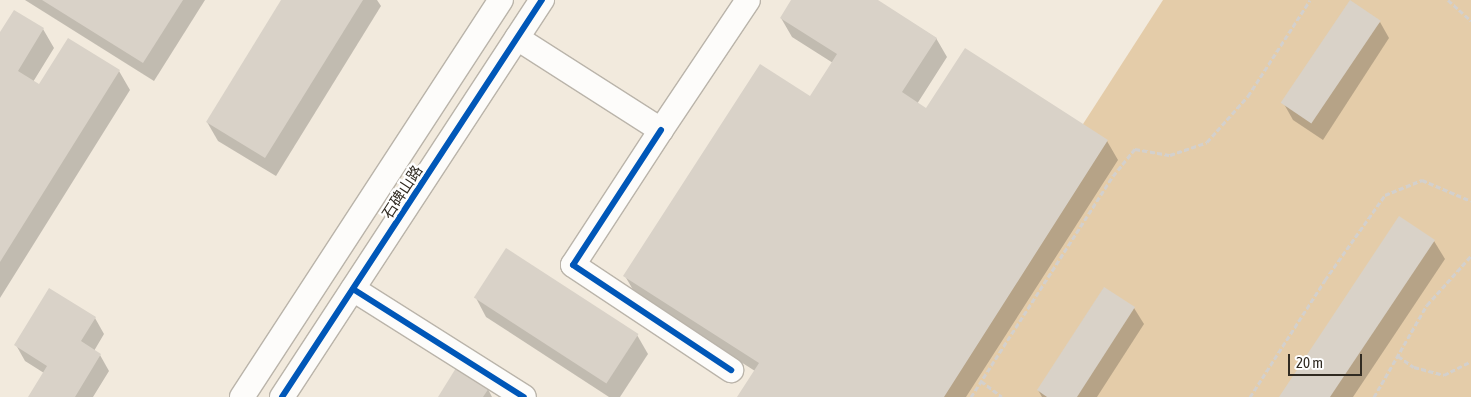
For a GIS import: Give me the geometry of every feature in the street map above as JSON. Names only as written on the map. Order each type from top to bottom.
[{"type":"street","points":[[242,397],[501,0]]},
{"type":"street","name":"石碑山路","points":[[282,397],[542,0]]},
{"type":"street","points":[[732,370],[573,265],[748,0]]},
{"type":"street","points":[[517,38],[661,130]]},
{"type":"street","points":[[353,288],[524,397]]},
{"type":"path","points":[[971,397],[1112,176],[1135,150],[1170,155],[1207,142],[1248,96],[1310,0]]},
{"type":"path","points":[[1448,0],[1471,21]]},
{"type":"path","points":[[1250,397],[1326,280],[1385,196],[1422,180],[1471,201]]},
{"type":"path","points":[[1374,397],[1427,305],[1471,256]]},
{"type":"path","points":[[1398,356],[1414,367],[1444,375],[1471,361]]},
{"type":"path","points":[[981,380],[1002,397]]},
{"type":"shaded area","points":[[1163,0],[1471,0],[1471,397],[907,397]]},
{"type":"building","points":[[42,0],[183,0],[143,63]]},
{"type":"building","points":[[281,0],[363,0],[265,158],[206,122]]},
{"type":"building","points":[[791,0],[878,0],[937,38],[902,92],[926,108],[965,48],[1108,140],[944,397],[737,397],[759,363],[623,276],[760,64],[810,96],[837,54],[780,18]]},
{"type":"building","points":[[1350,0],[1381,21],[1311,123],[1281,103]]},
{"type":"building","points":[[14,10],[44,28],[18,71],[39,84],[68,38],[120,70],[0,262],[0,32]]},
{"type":"building","points":[[1399,216],[1435,240],[1330,397],[1279,397]]},
{"type":"building","points":[[506,248],[639,334],[606,384],[474,297]]},
{"type":"building","points":[[1104,287],[1135,307],[1077,397],[1047,397],[1037,390]]},
{"type":"building","points":[[49,288],[96,317],[81,341],[101,354],[75,397],[28,397],[47,366],[14,345]]},
{"type":"building","points":[[456,368],[489,388],[483,397],[438,397]]},
{"type":"cycle path","points":[[282,397],[542,0]]},
{"type":"cycle path","points":[[661,130],[573,265],[731,370]]},
{"type":"cycle path","points":[[353,289],[524,397]]}]
